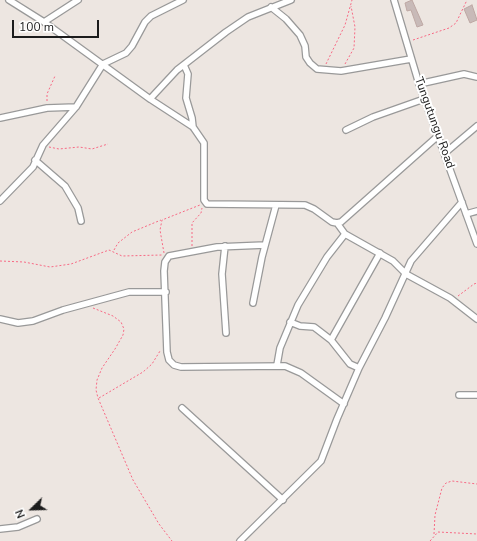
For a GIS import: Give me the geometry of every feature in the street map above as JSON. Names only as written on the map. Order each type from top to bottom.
[{"type":"street","points":[[9,0],[44,22],[150,99],[192,127],[204,143],[205,203],[305,205],[314,209],[332,222],[337,223],[345,234],[380,253],[392,261],[406,274],[450,298],[477,319]]},
{"type":"street","points":[[44,22],[78,0]]},
{"type":"street","points":[[0,201],[26,175],[43,145],[76,107],[103,64],[126,53],[132,46],[145,22],[151,16],[183,0]]},
{"type":"street","points":[[150,99],[163,84],[184,65],[226,32],[248,17],[291,0]]},
{"type":"street","name":"Tungutungu Road","points":[[394,0],[424,99],[439,135],[477,244]]},
{"type":"street","points":[[271,7],[286,19],[300,35],[304,41],[306,57],[310,63],[323,70],[341,71],[411,59]]},
{"type":"street","points":[[184,65],[188,74],[186,98],[192,118],[192,127]]},
{"type":"street","points":[[419,84],[464,74],[477,77]]},
{"type":"street","points":[[346,130],[373,117],[424,99]]},
{"type":"street","points":[[0,118],[47,108],[76,107]]},
{"type":"street","points":[[445,153],[477,126]]},
{"type":"street","points":[[337,223],[340,222],[439,135]]},
{"type":"street","points":[[35,160],[65,186],[78,208],[81,221]]},
{"type":"street","points":[[240,541],[321,461],[359,368],[411,261],[462,202]]},
{"type":"street","points":[[253,303],[264,246],[276,205]]},
{"type":"street","points":[[466,214],[477,211]]},
{"type":"street","points":[[277,365],[280,348],[298,305],[315,276],[345,234]]},
{"type":"street","points":[[264,246],[225,246],[169,256],[165,262],[164,271],[166,292],[167,352],[174,365],[181,367],[277,365],[292,368],[344,404]]},
{"type":"street","points":[[225,246],[222,274],[226,333]]},
{"type":"street","points":[[331,340],[380,253]]},
{"type":"street","points":[[0,319],[18,323],[33,322],[84,304],[128,292],[166,292]]},
{"type":"street","points":[[290,322],[300,326],[314,327],[331,340],[346,359],[359,368]]},
{"type":"street","points":[[459,395],[477,395]]},
{"type":"street","points":[[182,408],[282,500]]},
{"type":"street","points":[[0,529],[18,527],[37,519]]},
{"type":"path","points":[[323,70],[345,25],[352,0]]},
{"type":"path","points":[[406,42],[449,28],[460,17],[466,0]]},
{"type":"path","points":[[341,71],[354,48],[355,27],[351,6]]},
{"type":"path","points":[[47,108],[47,94],[55,76]]},
{"type":"path","points":[[43,145],[59,149],[79,147],[92,149],[108,144]]},
{"type":"path","points":[[114,250],[118,243],[132,232],[202,204],[201,213],[192,223],[192,251]]},
{"type":"path","points":[[0,261],[24,262],[50,267],[71,264],[109,250],[114,250],[122,256],[142,254],[164,256],[160,230],[162,220]]},
{"type":"path","points":[[450,298],[462,295],[470,286],[477,283]]},
{"type":"path","points":[[84,304],[113,316],[121,322],[124,329],[123,335],[118,344],[102,368],[96,390],[132,480],[159,524],[172,541]]},
{"type":"path","points":[[98,398],[143,372],[152,364],[162,348]]},
{"type":"path","points":[[430,541],[434,534],[435,515],[442,488],[446,483],[452,481],[477,484]]},
{"type":"path","points":[[434,534],[444,531],[477,534]]},
{"type":"building","points":[[412,0],[423,25],[417,27],[411,10],[407,11],[405,3]]},
{"type":"building","points":[[472,5],[477,20],[470,23],[464,9]]}]
